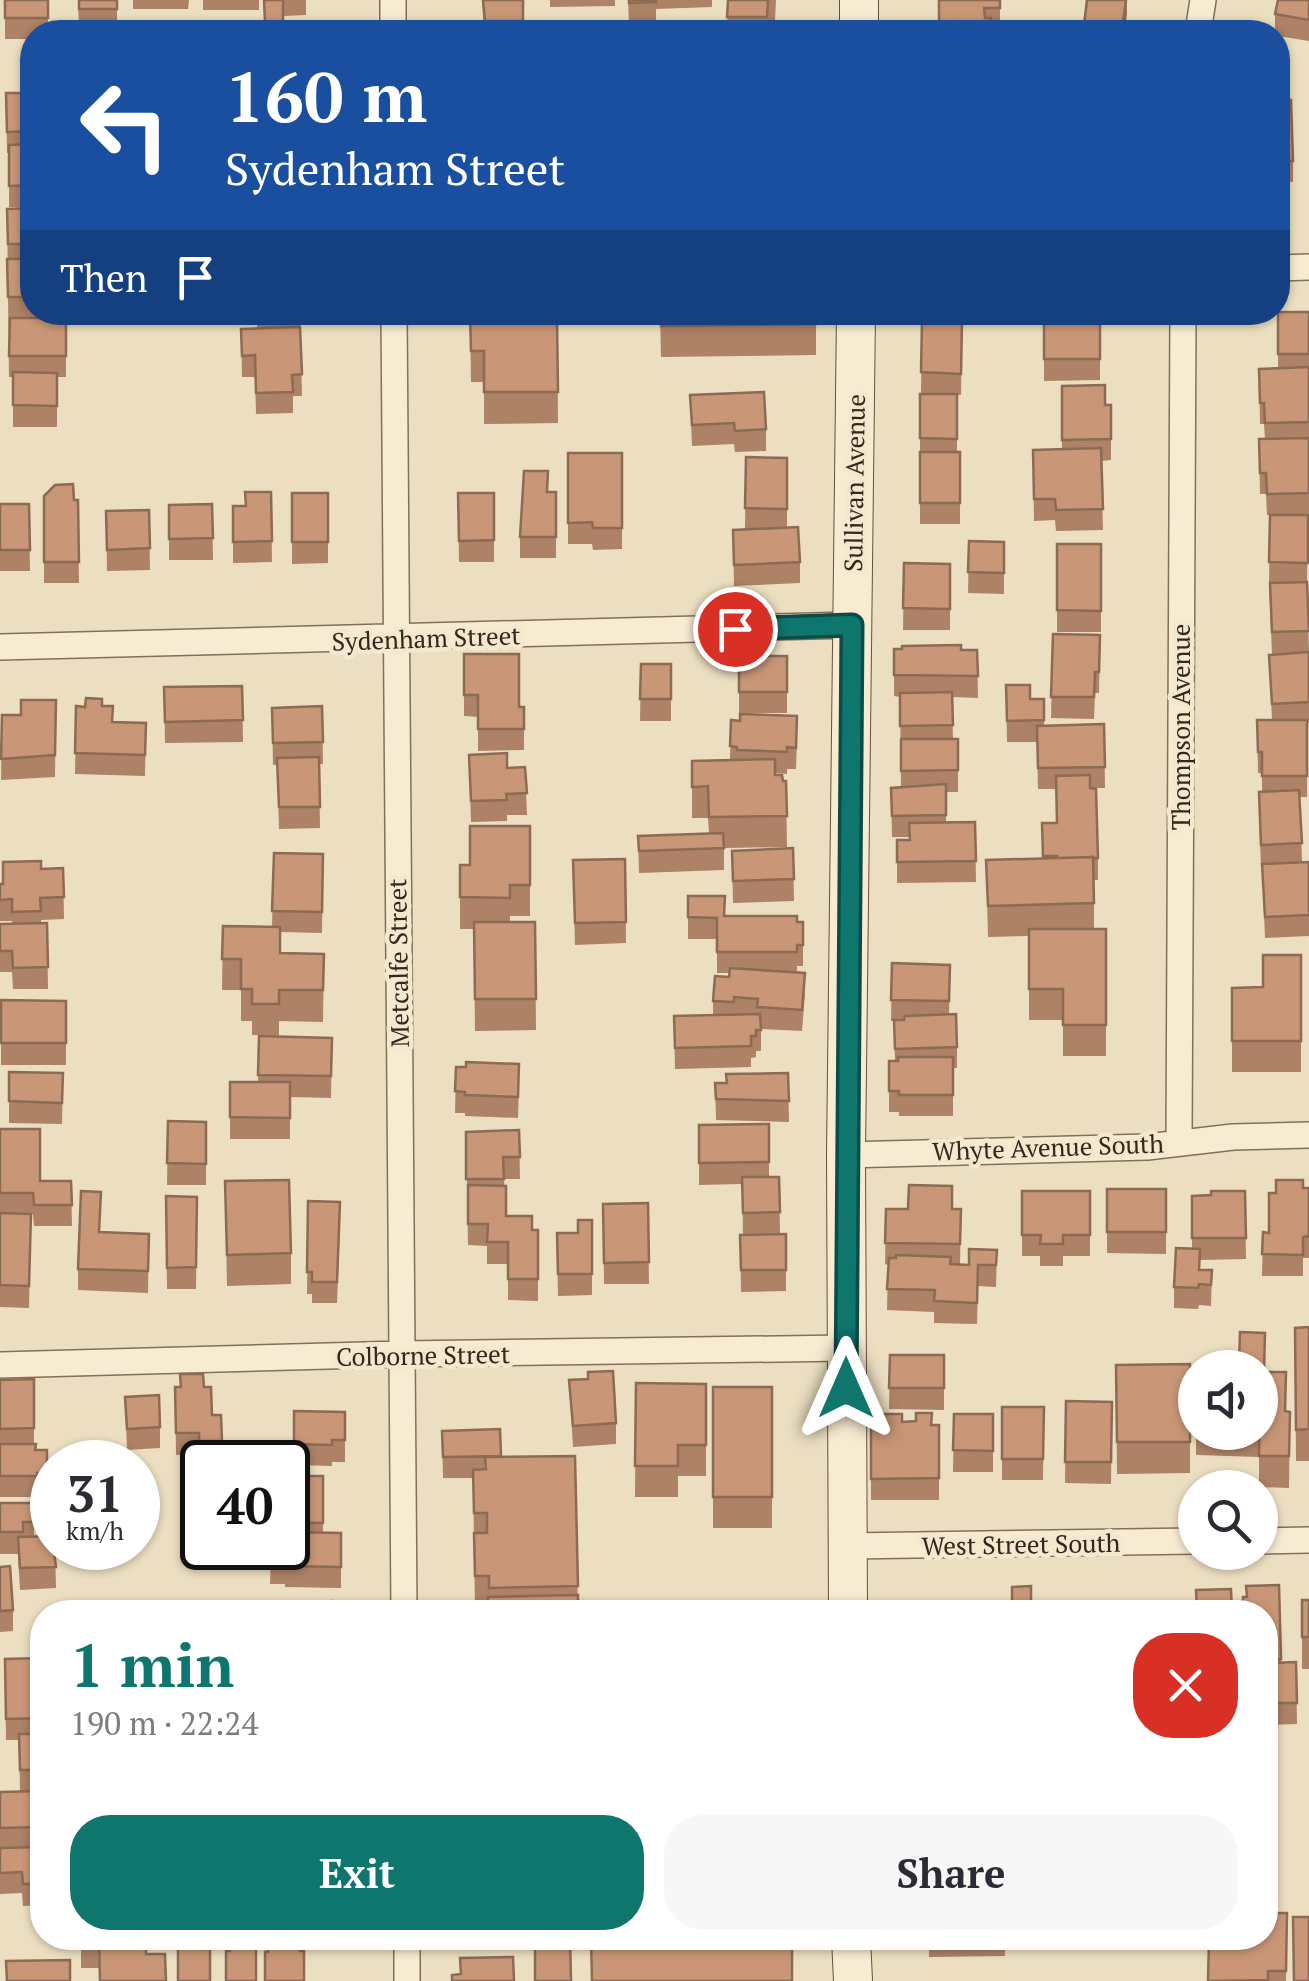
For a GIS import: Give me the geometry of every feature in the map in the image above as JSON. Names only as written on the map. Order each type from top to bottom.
[{"type":"street","name":"Metcalfe Street","points":[[394,325],[404,1600]]},
{"type":"street","name":"Sullivan Avenue","points":[[848,1600],[846,1155],[856,325]]},
{"type":"street","name":"Thompson Avenue","points":[[1179,1141],[1184,325]]},
{"type":"street","name":"Sydenham Street","points":[[0,647],[852,625]]},
{"type":"street","name":"Whyte Avenue South","points":[[846,1155],[1147,1148],[1179,1141],[1309,1135]]},
{"type":"street","name":"Colborne Street","points":[[0,1365],[846,1348]]},
{"type":"street","points":[[1278,1540],[1309,1540]]},
{"type":"street","name":"West Street South","points":[[847,1546],[1178,1542]]},
{"type":"street","points":[[407,1950],[407,1981]]},
{"type":"street","points":[[852,1950],[853,1981]]},
{"type":"building","points":[[5,0],[48,0],[48,18],[5,18]]},
{"type":"building","points":[[79,0],[117,0],[117,9],[79,9]]},
{"type":"building","points":[[264,0],[283,0],[283,20],[265,20]]},
{"type":"building","points":[[483,0],[523,0],[523,20],[485,20]]},
{"type":"building","points":[[656,0],[656,2],[629,3]]},
{"type":"building","points":[[728,0],[768,0],[767,17],[727,17]]},
{"type":"building","points":[[939,0],[1000,0],[1000,8],[984,8],[985,18],[991,20],[939,20]]},
{"type":"building","points":[[1087,0],[1126,0],[1123,20],[1085,20]]},
{"type":"building","points":[[1278,0],[1309,0],[1309,20],[1275,14]]},
{"type":"building","points":[[6,93],[20,93],[20,131],[7,132]]},
{"type":"building","points":[[1290,100],[1291,100],[1290,161]]},
{"type":"building","points":[[9,145],[20,145],[20,186],[9,186]]},
{"type":"building","points":[[20,208],[20,244],[8,244],[7,209]]},
{"type":"building","points":[[7,259],[20,259],[20,297],[8,297]]},
{"type":"building","points":[[1290,312],[1309,312],[1309,354],[1278,354],[1278,325],[1290,325]]},
{"type":"building","points":[[10,318],[20,318],[20,325],[66,325],[66,356],[9,356]]},
{"type":"building","points":[[470,325],[557,325],[558,392],[484,392],[484,351],[471,351]]},
{"type":"building","points":[[922,325],[962,325],[961,374],[921,372]]},
{"type":"building","points":[[1044,325],[1100,325],[1100,359],[1044,359]]},
{"type":"building","points":[[300,327],[302,374],[292,375],[293,392],[256,393],[255,355],[242,356],[241,329]]},
{"type":"building","points":[[1309,367],[1309,422],[1265,423],[1259,369]]},
{"type":"building","points":[[13,372],[57,373],[57,406],[13,405]]},
{"type":"building","points":[[1105,385],[1105,405],[1111,405],[1111,439],[1062,440],[1062,386]]},
{"type":"building","points":[[764,392],[766,429],[735,431],[734,423],[692,425],[690,395]]},
{"type":"building","points":[[920,394],[957,394],[957,439],[920,438]]},
{"type":"building","points":[[1309,438],[1309,493],[1267,494],[1266,473],[1260,473],[1259,439]]},
{"type":"building","points":[[1101,448],[1103,509],[1056,510],[1055,499],[1034,499],[1033,450]]},
{"type":"building","points":[[920,452],[960,452],[960,503],[920,503]]},
{"type":"building","points":[[568,453],[622,453],[622,528],[593,528],[592,522],[568,523]]},
{"type":"building","points":[[746,457],[787,458],[787,509],[745,508]]},
{"type":"building","points":[[524,471],[548,471],[547,492],[556,492],[556,537],[520,537]]},
{"type":"building","points":[[73,484],[74,500],[78,500],[79,562],[44,562],[44,496],[55,485]]},
{"type":"building","points":[[245,492],[271,492],[272,541],[233,542],[233,506],[246,506]]},
{"type":"building","points":[[292,493],[328,493],[328,542],[292,542]]},
{"type":"building","points":[[458,493],[494,493],[494,540],[459,541]]},
{"type":"building","points":[[0,504],[29,504],[30,550],[0,550]]},
{"type":"building","points":[[212,504],[213,538],[169,539],[169,505]]},
{"type":"building","points":[[149,510],[150,548],[107,550],[106,511]]},
{"type":"building","points":[[1270,515],[1308,515],[1308,563],[1269,562]]},
{"type":"building","points":[[798,527],[800,562],[734,565],[733,530]]},
{"type":"building","points":[[969,541],[1004,542],[1004,573],[968,572]]},
{"type":"building","points":[[1057,544],[1101,544],[1101,611],[1057,610]]},
{"type":"building","points":[[904,563],[950,564],[950,609],[903,608]]},
{"type":"building","points":[[1307,582],[1309,631],[1272,632],[1270,583]]},
{"type":"building","points":[[1053,634],[1100,635],[1094,697],[1051,697]]},
{"type":"building","points":[[961,645],[961,650],[977,650],[978,676],[894,675],[894,649]]},
{"type":"building","points":[[1309,652],[1309,702],[1272,704],[1269,655]]},
{"type":"building","points":[[464,654],[519,654],[519,707],[524,707],[524,729],[478,729],[478,695],[464,695]]},
{"type":"building","points":[[739,656],[787,656],[787,692],[739,692]]},
{"type":"building","points":[[641,664],[671,664],[671,699],[640,699]]},
{"type":"building","points":[[1006,685],[1030,685],[1030,699],[1044,699],[1044,720],[1007,721]]},
{"type":"building","points":[[242,686],[243,720],[165,722],[164,687]]},
{"type":"building","points":[[952,692],[953,725],[900,726],[900,693]]},
{"type":"building","points":[[86,698],[102,699],[102,706],[113,706],[112,722],[146,723],[145,755],[75,753],[76,706],[85,707]]},
{"type":"building","points":[[21,700],[56,700],[55,755],[1,759],[2,715],[21,715]]},
{"type":"building","points":[[322,706],[323,742],[273,743],[272,708]]},
{"type":"building","points":[[740,714],[797,716],[796,748],[787,747],[787,752],[737,750],[730,746],[731,720],[740,721]]},
{"type":"building","points":[[1257,720],[1307,720],[1307,776],[1262,776]]},
{"type":"building","points":[[1104,724],[1105,767],[1038,768],[1037,726]]},
{"type":"building","points":[[901,739],[958,739],[958,770],[901,771]]},
{"type":"building","points":[[507,753],[507,768],[525,767],[527,793],[506,794],[507,800],[471,801],[469,755]]},
{"type":"building","points":[[319,757],[320,807],[279,807],[277,758]]},
{"type":"building","points":[[775,759],[775,775],[782,775],[786,781],[787,816],[709,817],[708,786],[692,787],[692,761]]},
{"type":"building","points":[[1090,775],[1090,788],[1096,789],[1098,858],[1043,856],[1042,823],[1057,823],[1056,776]]},
{"type":"building","points":[[946,784],[946,815],[892,816],[891,788]]},
{"type":"building","points":[[1299,790],[1302,843],[1261,845],[1259,792]]},
{"type":"building","points":[[975,822],[976,861],[897,862],[897,840],[910,840],[909,823]]},
{"type":"building","points":[[470,826],[530,826],[530,885],[510,885],[510,898],[460,897],[460,865],[470,865]]},
{"type":"building","points":[[723,833],[724,848],[639,851],[638,836]]},
{"type":"building","points":[[793,848],[794,879],[733,881],[732,851]]},
{"type":"building","points":[[274,853],[323,854],[322,912],[272,911]]},
{"type":"building","points":[[1093,857],[1094,903],[988,906],[986,860]]},
{"type":"building","points":[[625,859],[626,922],[575,923],[573,860]]},
{"type":"building","points":[[41,861],[41,869],[63,868],[64,897],[40,898],[41,911],[12,912],[12,899],[0,900],[3,862]]},
{"type":"building","points":[[1309,862],[1309,915],[1265,917],[1262,864]]},
{"type":"building","points":[[688,896],[725,896],[724,916],[797,916],[797,922],[803,922],[803,945],[797,945],[797,952],[717,952],[717,918],[688,917]]},
{"type":"building","points":[[474,922],[535,922],[536,999],[475,999]]},
{"type":"building","points":[[47,923],[48,967],[13,968],[12,951],[0,951],[0,924]]},
{"type":"building","points":[[223,926],[280,927],[280,953],[324,954],[323,990],[279,990],[279,1004],[252,1004],[252,989],[241,989],[241,959],[222,959]]},
{"type":"building","points":[[1029,929],[1106,929],[1106,1025],[1063,1025],[1063,989],[1029,989]]},
{"type":"building","points":[[1263,955],[1301,955],[1301,1041],[1232,1041],[1232,988],[1263,987]]},
{"type":"building","points":[[892,963],[950,965],[949,1001],[891,1000]]},
{"type":"building","points":[[730,968],[805,973],[802,1010],[757,1007],[758,999],[734,997],[734,1002],[713,1001],[715,976],[729,977]]},
{"type":"building","points":[[1,1000],[66,1001],[66,1043],[1,1043]]},
{"type":"building","points":[[760,1014],[761,1030],[751,1036],[751,1046],[675,1048],[674,1016]]},
{"type":"building","points":[[956,1014],[957,1047],[895,1049],[894,1020]]},
{"type":"building","points":[[259,1036],[332,1038],[331,1076],[258,1075]]},
{"type":"building","points":[[898,1057],[953,1057],[953,1095],[899,1095],[899,1091],[889,1091],[889,1061],[898,1061]]},
{"type":"building","points":[[466,1062],[519,1064],[518,1097],[465,1095],[455,1091],[456,1067],[466,1067]]},
{"type":"building","points":[[9,1072],[63,1073],[62,1103],[9,1101]]},
{"type":"building","points":[[788,1073],[789,1101],[716,1099],[715,1083],[727,1083],[726,1074]]},
{"type":"building","points":[[230,1082],[290,1082],[290,1118],[230,1117]]},
{"type":"building","points":[[168,1121],[206,1122],[206,1164],[167,1163]]},
{"type":"building","points":[[769,1124],[769,1162],[699,1163],[699,1125]]},
{"type":"building","points":[[0,1129],[40,1129],[40,1181],[71,1181],[72,1205],[34,1205],[33,1193],[0,1193]]},
{"type":"building","points":[[519,1130],[520,1157],[503,1157],[504,1179],[466,1179],[466,1132]]},
{"type":"building","points":[[742,1177],[779,1177],[780,1212],[743,1213]]},
{"type":"building","points":[[289,1180],[291,1253],[227,1255],[225,1181]]},
{"type":"building","points":[[1276,1180],[1303,1180],[1303,1188],[1309,1188],[1309,1236],[1303,1237],[1303,1255],[1262,1254],[1263,1232],[1269,1233],[1269,1193],[1276,1193]]},
{"type":"building","points":[[468,1185],[506,1186],[506,1216],[532,1216],[532,1230],[538,1230],[538,1279],[508,1279],[508,1242],[487,1242],[488,1224],[468,1224]]},
{"type":"building","points":[[909,1185],[952,1186],[952,1209],[961,1209],[960,1244],[885,1243],[886,1209],[908,1209]]},
{"type":"building","points":[[1107,1189],[1166,1189],[1166,1232],[1107,1232]]},
{"type":"building","points":[[81,1191],[101,1192],[99,1232],[149,1234],[148,1271],[78,1269]]},
{"type":"building","points":[[1022,1191],[1090,1191],[1090,1235],[1063,1235],[1063,1244],[1040,1244],[1041,1235],[1022,1235]]},
{"type":"building","points":[[1211,1191],[1245,1191],[1246,1238],[1192,1238],[1192,1196],[1211,1195]]},
{"type":"building","points":[[166,1196],[197,1197],[196,1267],[167,1268]]},
{"type":"building","points":[[308,1201],[340,1202],[337,1282],[312,1282],[312,1272],[307,1272]]},
{"type":"building","points":[[648,1203],[649,1262],[604,1263],[603,1204]]},
{"type":"building","points":[[0,1213],[31,1214],[29,1286],[0,1285]]},
{"type":"building","points":[[578,1220],[592,1220],[592,1274],[558,1274],[557,1233],[578,1233]]},
{"type":"building","points":[[786,1234],[786,1270],[741,1270],[740,1235]]},
{"type":"building","points":[[1176,1248],[1200,1249],[1199,1270],[1212,1270],[1211,1285],[1174,1287]]},
{"type":"building","points":[[969,1249],[997,1250],[996,1265],[978,1265],[977,1303],[934,1301],[935,1290],[887,1289],[889,1258],[951,1257],[950,1264],[969,1265]]},
{"type":"building","points":[[1309,1327],[1309,1429],[1296,1430],[1295,1328]]},
{"type":"building","points":[[1240,1332],[1265,1333],[1265,1350],[1239,1350]]},
{"type":"building","points":[[890,1355],[944,1355],[944,1388],[889,1388]]},
{"type":"building","points":[[1178,1364],[1178,1442],[1117,1442],[1116,1365]]},
{"type":"building","points":[[613,1371],[616,1423],[573,1426],[569,1380],[588,1379],[588,1372]]},
{"type":"building","points":[[1278,1372],[1286,1372],[1289,1456],[1259,1456],[1259,1450],[1278,1450]]},
{"type":"building","points":[[180,1374],[203,1374],[204,1387],[211,1387],[212,1415],[221,1415],[222,1440],[199,1440],[199,1433],[176,1433],[175,1387],[181,1387]]},
{"type":"building","points":[[34,1379],[34,1428],[0,1429],[0,1380]]},
{"type":"building","points":[[636,1383],[706,1384],[706,1445],[678,1445],[678,1466],[635,1466]]},
{"type":"building","points":[[713,1387],[772,1387],[772,1497],[713,1497]]},
{"type":"building","points":[[159,1395],[160,1427],[127,1429],[125,1397]]},
{"type":"building","points":[[1066,1401],[1112,1402],[1111,1462],[1065,1462]]},
{"type":"building","points":[[1002,1407],[1044,1407],[1043,1459],[1002,1459]]},
{"type":"building","points":[[294,1411],[345,1412],[345,1440],[332,1440],[332,1445],[294,1440]]},
{"type":"building","points":[[916,1413],[932,1413],[931,1425],[939,1425],[939,1478],[871,1479],[871,1423],[880,1422],[881,1414],[902,1414],[902,1422],[916,1421]]},
{"type":"building","points":[[954,1414],[993,1414],[993,1451],[953,1450]]},
{"type":"building","points":[[500,1429],[501,1456],[443,1457],[442,1431]]},
{"type":"building","points":[[0,1444],[30,1444],[30,1476],[0,1476]]},
{"type":"building","points":[[575,1456],[578,1586],[489,1588],[489,1576],[475,1576],[474,1533],[487,1533],[487,1513],[474,1513],[473,1470],[486,1469],[485,1457]]},
{"type":"building","points":[[310,1476],[323,1476],[323,1523],[310,1523]]},
{"type":"building","points":[[0,1503],[30,1503],[30,1522],[23,1522],[23,1532],[0,1532]]},
{"type":"building","points":[[310,1532],[341,1533],[341,1567],[310,1566]]},
{"type":"building","points":[[18,1537],[30,1537],[30,1568],[20,1568]]},
{"type":"building","points":[[10,1566],[13,1610],[0,1611],[0,1567]]},
{"type":"building","points":[[1279,1585],[1281,1659],[1278,1659],[1278,1600],[1243,1600],[1247,1597],[1246,1586]]},
{"type":"building","points":[[1031,1586],[1031,1600],[1012,1600],[1012,1587]]},
{"type":"building","points":[[1231,1589],[1231,1600],[1196,1600],[1196,1590]]},
{"type":"building","points":[[578,1595],[578,1600],[488,1600]]},
{"type":"building","points":[[1302,1600],[1309,1600],[1309,1637],[1302,1637]]},
{"type":"building","points":[[30,1658],[30,1718],[6,1719],[5,1659]]},
{"type":"building","points":[[1296,1662],[1297,1703],[1278,1703],[1278,1663]]},
{"type":"building","points":[[19,1734],[30,1734],[30,1770],[20,1770]]},
{"type":"building","points":[[30,1791],[30,1827],[0,1828],[0,1792]]},
{"type":"building","points":[[30,1847],[30,1884],[23,1884],[22,1872],[0,1873],[0,1848]]},
{"type":"building","points":[[1278,1913],[1287,1913],[1286,1971],[1268,1971],[1268,1980],[1208,1981],[1209,1950],[1278,1950]]},
{"type":"building","points":[[1293,1917],[1309,1917],[1309,1981],[1294,1981]]},
{"type":"building","points":[[99,1950],[165,1954],[166,1981],[100,1981]]},
{"type":"building","points":[[178,1950],[210,1950],[210,1981],[178,1981]]},
{"type":"building","points":[[256,1950],[256,1981],[226,1981],[226,1951]]},
{"type":"building","points":[[535,1950],[570,1950],[571,1981],[535,1981]]},
{"type":"building","points":[[591,1950],[792,1950],[792,1981],[592,1981]]},
{"type":"building","points":[[304,1951],[304,1981],[265,1981],[268,1952]]},
{"type":"building","points":[[513,1957],[514,1981],[452,1981],[452,1975],[461,1974],[460,1958]]},
{"type":"building","points":[[70,1960],[70,1981],[7,1981],[6,1961]]},
{"type":"route","points":[[735,629],[852,625],[846,1388]]}]
